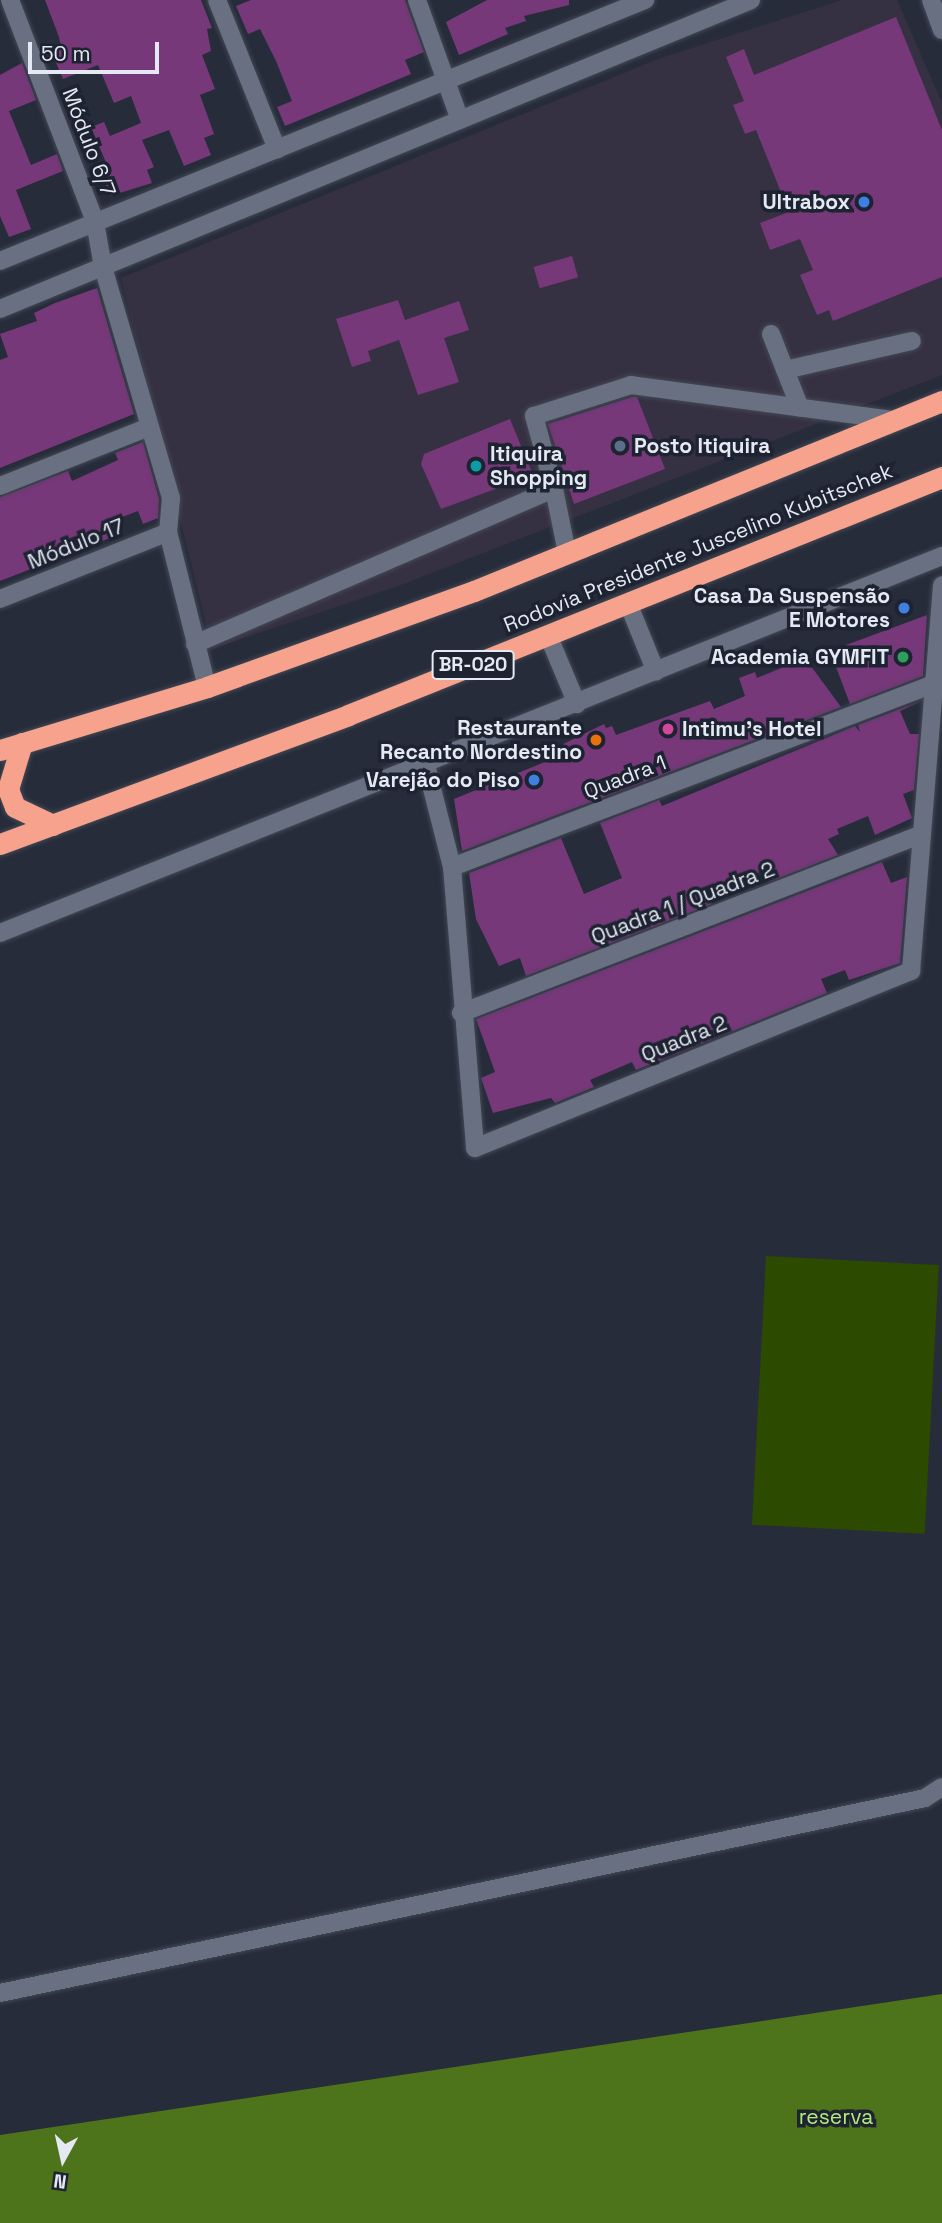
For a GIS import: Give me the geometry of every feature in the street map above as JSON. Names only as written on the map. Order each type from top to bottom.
[{"type":"highway","points":[[0,750],[207,687],[567,553],[942,401]]},
{"type":"highway","name":"Rodovia Presidente Juscelino Kubitschek","points":[[0,844],[548,635],[942,477]]},
{"type":"highway","points":[[22,743],[8,789],[15,807],[53,825]]},
{"type":"street","name":"Módulo 6/7","points":[[10,0],[95,222],[103,267],[171,498],[168,532],[207,687]]},
{"type":"street","points":[[217,0],[277,149]]},
{"type":"street","points":[[417,0],[460,120]]},
{"type":"street","points":[[0,261],[447,80],[625,4],[645,0]]},
{"type":"street","points":[[0,309],[751,0]]},
{"type":"street","points":[[931,0],[942,30]]},
{"type":"street","points":[[771,334],[800,408]]},
{"type":"street","points":[[785,370],[912,341]]},
{"type":"street","points":[[567,553],[554,489],[534,416],[631,385],[893,420]]},
{"type":"street","points":[[0,486],[149,427]]},
{"type":"street","points":[[195,644],[554,489]]},
{"type":"street","name":"Módulo 17","points":[[0,599],[168,532]]},
{"type":"street","points":[[0,933],[426,765],[942,556]]},
{"type":"street","points":[[922,835],[931,685],[942,585]]},
{"type":"street","points":[[628,603],[656,672]]},
{"type":"street","points":[[548,635],[577,704]]},
{"type":"street","name":"Quadra 1","points":[[452,867],[931,685]]},
{"type":"street","points":[[426,765],[452,867],[461,1013]]},
{"type":"street","name":"Quadra 2","points":[[461,1013],[475,1148],[911,971],[922,835]]},
{"type":"street","name":"Quadra 1 / Quadra 2","points":[[461,1013],[922,835]]},
{"type":"street","points":[[0,1993],[925,1798],[942,1787]]},
{"type":"shaded area","points":[[842,0],[897,0],[942,103],[942,375],[398,586],[212,649],[121,278],[661,58]]},
{"type":"green space","points":[[766,1256],[939,1265],[925,1534],[752,1525]]},
{"type":"green space","name":"reserva","points":[[942,1994],[942,2223],[0,2223],[0,2135]]},
{"type":"building","points":[[45,0],[201,0],[212,28],[207,29],[211,51],[202,55],[215,89],[200,95],[214,134],[204,138],[211,155],[184,166],[169,130],[142,140],[154,167],[147,170],[152,183],[110,196],[102,175],[110,172],[91,127],[104,122],[110,136],[141,123],[131,96],[114,103],[98,65],[63,79],[51,51],[61,47]]},
{"type":"building","points":[[251,0],[405,0],[424,52],[405,60],[411,74],[285,126],[277,107],[292,101],[276,61],[260,29],[248,34],[236,6]]},
{"type":"building","points":[[487,0],[569,0],[569,5],[524,16],[526,21],[505,28],[508,34],[459,55],[446,22]]},
{"type":"building","name":"Ultrabox","points":[[896,17],[942,130],[942,277],[833,321],[829,310],[817,315],[800,275],[813,270],[800,239],[770,250],[760,223],[789,212],[756,130],[745,134],[733,105],[744,101],[726,57],[744,49],[754,75]]},
{"type":"building","points":[[22,63],[36,100],[9,111],[31,165],[57,154],[63,171],[16,190],[31,229],[9,237],[0,216],[0,75]]},
{"type":"building","points":[[572,256],[578,277],[540,288],[534,267]]},
{"type":"building","points":[[97,288],[134,414],[0,468],[0,360],[8,357],[0,334],[37,321],[34,313],[55,303]]},
{"type":"building","points":[[398,300],[405,320],[459,301],[469,330],[444,338],[459,382],[418,395],[399,340],[368,351],[371,361],[352,367],[336,319]]},
{"type":"building","points":[[637,397],[665,469],[574,504],[548,424]]},
{"type":"building","name":"Itiquira Shopping","points":[[510,419],[533,475],[441,509],[421,464],[424,454]]},
{"type":"building","points":[[143,442],[159,499],[158,518],[143,524],[138,511],[109,522],[115,536],[0,581],[0,497],[68,471],[72,481],[118,460],[115,453]]},
{"type":"building","points":[[927,615],[923,676],[850,704],[830,651]]},
{"type":"building","points":[[805,658],[841,707],[462,851],[454,799],[550,760],[547,752],[604,724],[606,728],[612,726],[616,735],[710,701],[714,709],[745,696],[739,678],[755,672],[757,678]]},
{"type":"building","points":[[921,701],[900,711],[910,734],[919,734],[914,790],[903,794],[912,818],[875,835],[868,816],[837,829],[839,834],[828,839],[838,855],[769,882],[765,870],[731,883],[709,893],[712,904],[526,976],[520,958],[499,966],[476,919],[469,873],[561,838],[584,894],[622,878],[600,823],[659,800],[662,806],[855,726],[860,732],[858,725]]},
{"type":"building","points":[[882,862],[891,883],[907,877],[900,963],[849,980],[845,970],[821,979],[827,993],[636,1070],[632,1062],[590,1080],[594,1087],[555,1103],[551,1098],[493,1113],[481,1078],[495,1072],[476,1019]]},
{"type":"place","name":"Ultrabox","points":[[864,202]]},
{"type":"place","name":"Posto Itiquira","points":[[620,446]]},
{"type":"place","name":"Itiquira Shopping","points":[[476,466]]},
{"type":"place","name":"Casa Da Suspensão E Motores","points":[[904,608]]},
{"type":"place","name":"Academia GYMFIT","points":[[903,657]]},
{"type":"place","name":"Intimu's Hotel","points":[[668,729]]},
{"type":"place","name":"Restaurante Recanto Nordestino","points":[[596,740]]},
{"type":"place","name":"Varejão do Piso","points":[[534,780]]}]
